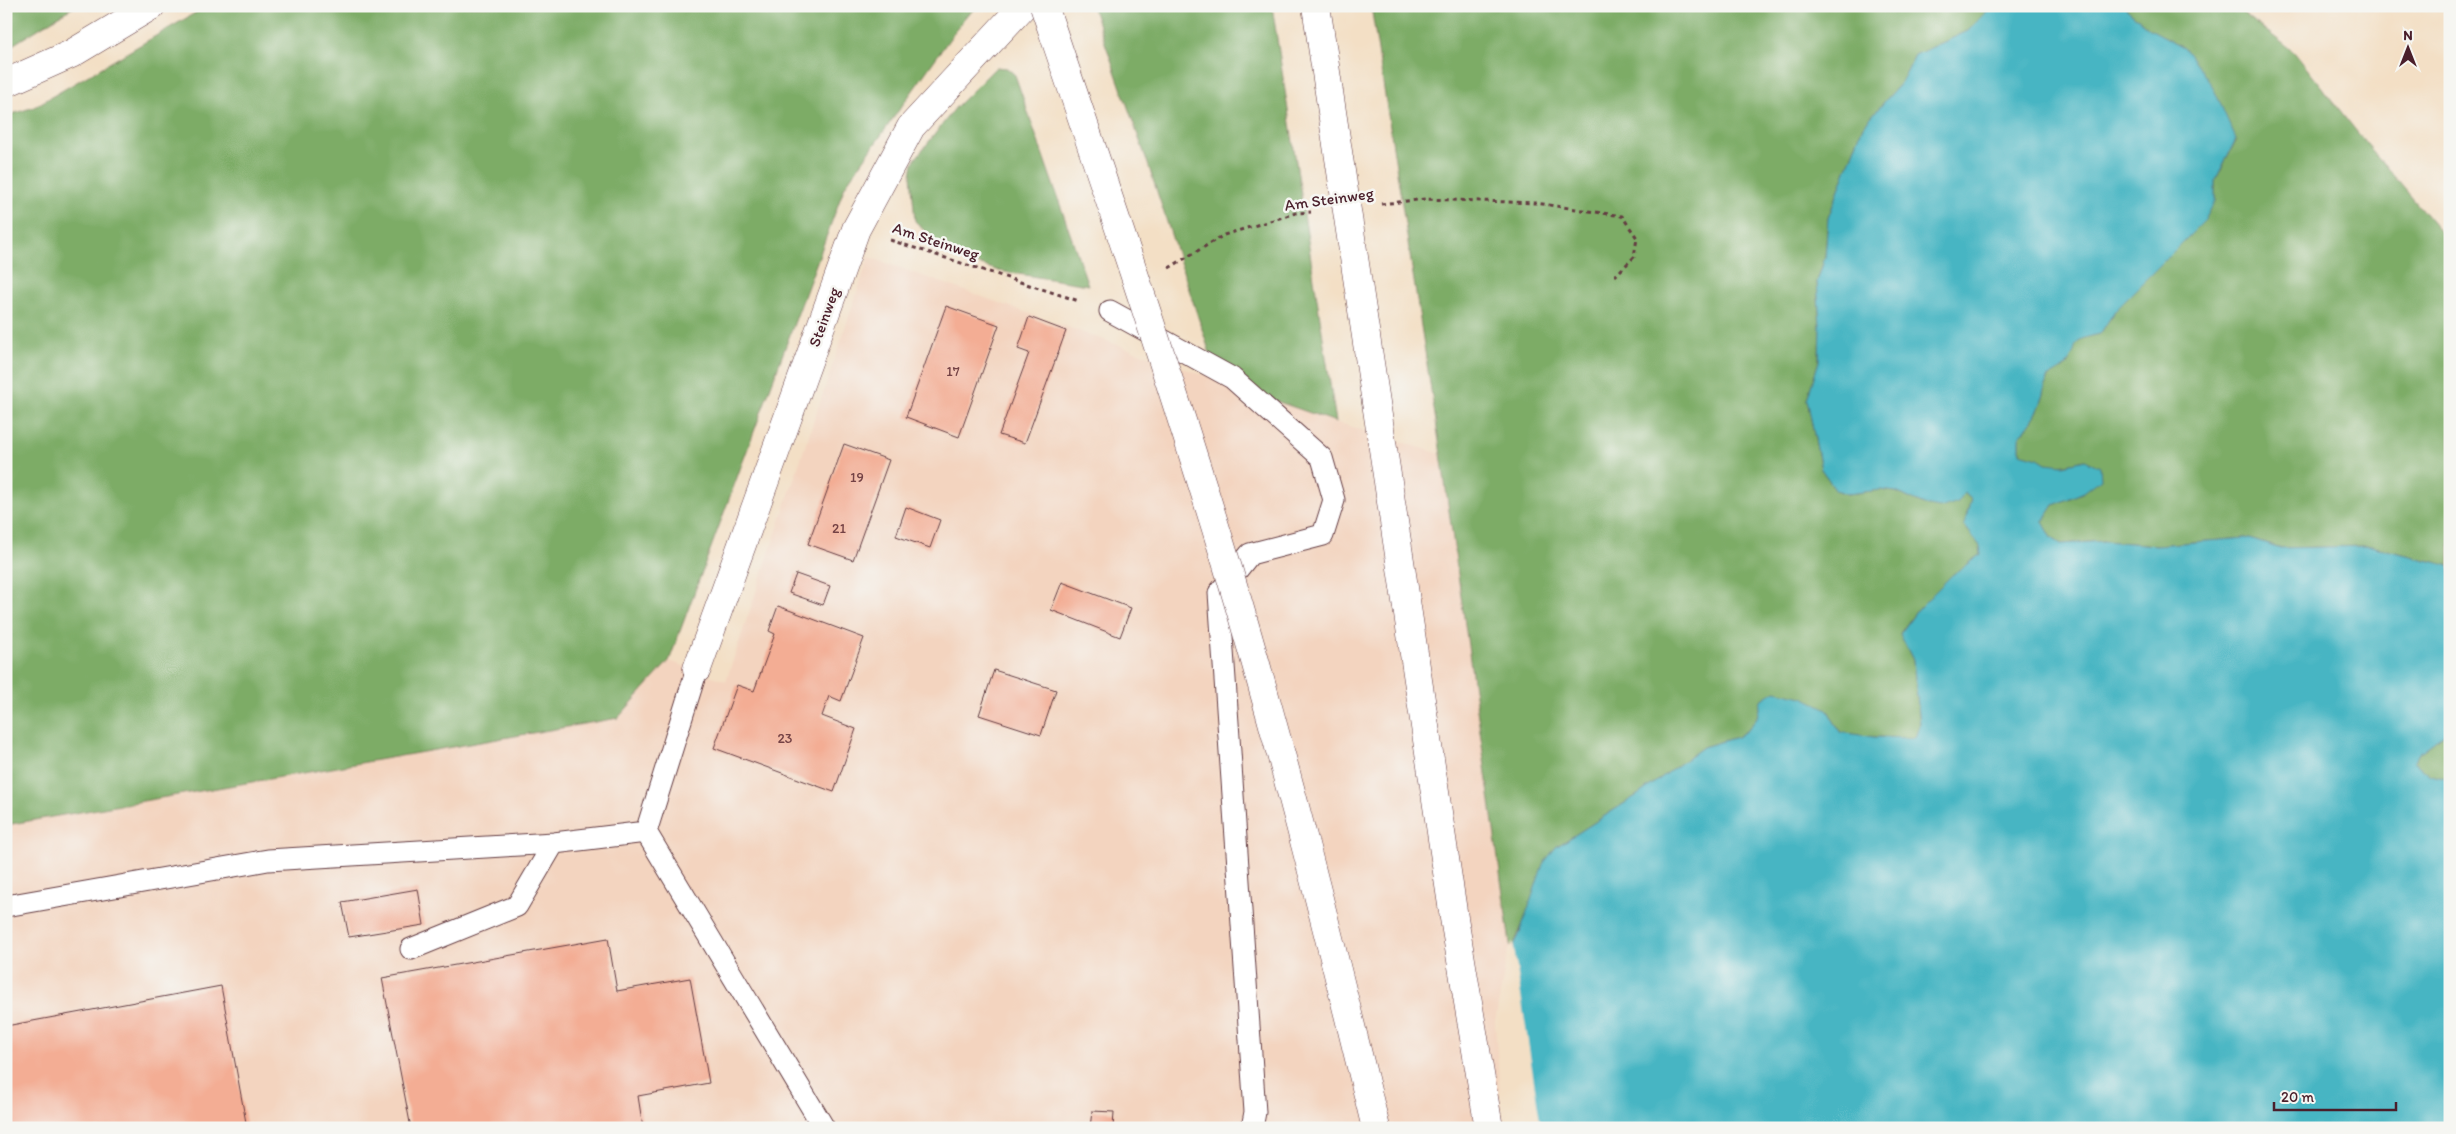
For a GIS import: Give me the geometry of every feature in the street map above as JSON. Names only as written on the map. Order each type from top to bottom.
[{"type":"main road","points":[[6,83],[71,54],[151,6]]},
{"type":"main road","name":"Steinweg","points":[[697,669],[856,229],[911,127],[1023,6]]},
{"type":"main road","points":[[1044,6],[1139,282],[1228,567],[1308,854],[1376,1128]]},
{"type":"main road","points":[[1316,6],[1454,918],[1488,1128]]},
{"type":"lane","points":[[1110,311],[1232,378],[1322,458],[1334,500],[1323,535],[1250,554],[1219,593],[1255,1112],[1252,1128]]},
{"type":"lane","points":[[697,669],[646,832],[816,1124]]},
{"type":"lane","points":[[6,906],[268,860],[554,843],[646,832]]},
{"type":"lane","points":[[411,949],[516,906],[554,843]]},
{"type":"path","name":"Am Steinweg","points":[[1376,205],[1425,199],[1536,203],[1622,216],[1637,238],[1634,257],[1615,276]]},
{"type":"path","name":"Am Steinweg","points":[[1168,269],[1224,235],[1296,213],[1316,211]]},
{"type":"path","name":"Am Steinweg","points":[[856,229],[1110,311]]},
{"type":"shaded area","points":[[869,257],[1336,422],[1441,454],[1511,951],[1505,1128],[6,1128],[6,825],[618,718],[669,661],[726,681]]},
{"type":"green space","points":[[6,6],[75,6],[6,49]]},
{"type":"green space","points":[[207,6],[979,6],[965,17],[845,186],[669,661],[618,718],[6,825],[6,116],[34,107]]},
{"type":"green space","points":[[1092,6],[1272,6],[1336,422],[1219,381],[1147,161]]},
{"type":"green space","points":[[1371,6],[1992,6],[1968,31],[1915,55],[1901,83],[1863,126],[1828,218],[1825,257],[1817,282],[1820,325],[1819,361],[1807,399],[1821,469],[1836,490],[1847,494],[1880,490],[1896,492],[1924,505],[1964,493],[1971,499],[1964,525],[1980,546],[1981,554],[1952,575],[1918,609],[1900,633],[1913,660],[1920,723],[1915,738],[1874,737],[1840,732],[1827,709],[1761,700],[1757,717],[1749,729],[1737,737],[1703,747],[1639,794],[1556,847],[1511,951],[1441,454]]},
{"type":"green space","points":[[2123,6],[2234,6],[2294,52],[2361,137],[2450,243],[2450,566],[2371,546],[2278,548],[2246,538],[2156,545],[2104,541],[2061,544],[2052,538],[2042,522],[2054,505],[2084,492],[2085,460],[2055,465],[2020,454],[2020,436],[2031,423],[2038,409],[2044,395],[2047,378],[2067,365],[2074,344],[2081,338],[2100,334],[2116,309],[2215,201],[2215,181],[2236,140],[2184,47],[2150,29]]},
{"type":"green space","points":[[996,67],[1007,68],[1015,75],[1088,285],[999,271],[966,260],[937,244],[915,221],[911,175],[913,162],[956,107]]},
{"type":"green space","points":[[2450,730],[2450,780],[2430,775],[2414,762],[2419,753]]},
{"type":"water","points":[[1992,6],[2123,6],[2150,29],[2184,47],[2213,87],[2236,139],[2215,181],[2215,201],[2205,220],[2116,309],[2100,334],[2078,341],[2072,357],[2065,366],[2047,378],[2044,395],[2038,409],[2031,423],[2020,436],[2020,453],[2038,458],[2046,463],[2063,465],[2085,460],[2100,467],[2101,479],[2084,492],[2054,505],[2043,522],[2052,538],[2061,544],[2104,541],[2156,545],[2246,538],[2278,548],[2371,546],[2450,566],[2450,730],[2419,753],[2414,762],[2430,775],[2450,780],[2450,1128],[1505,1128],[1511,951],[1519,935],[1543,864],[1556,847],[1639,794],[1703,747],[1737,737],[1749,729],[1757,717],[1761,700],[1775,691],[1803,697],[1827,709],[1840,732],[1874,737],[1915,738],[1920,723],[1913,660],[1900,634],[1918,609],[1952,575],[1981,554],[1980,546],[1964,525],[1971,499],[1964,493],[1958,502],[1940,508],[1924,505],[1896,492],[1880,490],[1847,494],[1836,490],[1821,469],[1807,399],[1819,361],[1820,325],[1817,282],[1825,257],[1828,218],[1863,126],[1901,83],[1915,55],[1968,31]]},
{"type":"pier","points":[[1513,942],[1541,1128],[1502,1128],[1495,1022],[1508,951]]},
{"type":"building","points":[[946,306],[999,325],[959,437],[906,417]]},
{"type":"building","points":[[1029,317],[1066,331],[1025,443],[999,435],[1029,353],[1018,349]]},
{"type":"building","points":[[844,444],[889,460],[853,560],[808,544]]},
{"type":"building","points":[[906,507],[940,520],[930,548],[896,536]]},
{"type":"building","points":[[796,574],[830,586],[823,605],[789,593]]},
{"type":"building","points":[[1062,582],[1131,608],[1120,637],[1051,610]]},
{"type":"building","points":[[778,606],[864,638],[841,701],[829,696],[822,716],[856,729],[834,792],[714,748],[737,685],[754,691],[775,634],[769,631]]},
{"type":"building","points":[[994,670],[1056,690],[1041,735],[979,715]]},
{"type":"building","points":[[418,889],[424,925],[349,937],[342,902]]},
{"type":"building","points":[[608,938],[617,991],[690,978],[709,1083],[638,1096],[643,1128],[411,1128],[382,978]]},
{"type":"building","points":[[221,986],[247,1128],[6,1128],[6,1026]]},
{"type":"building","points":[[1092,1111],[1114,1112],[1113,1128],[1090,1128]]}]
